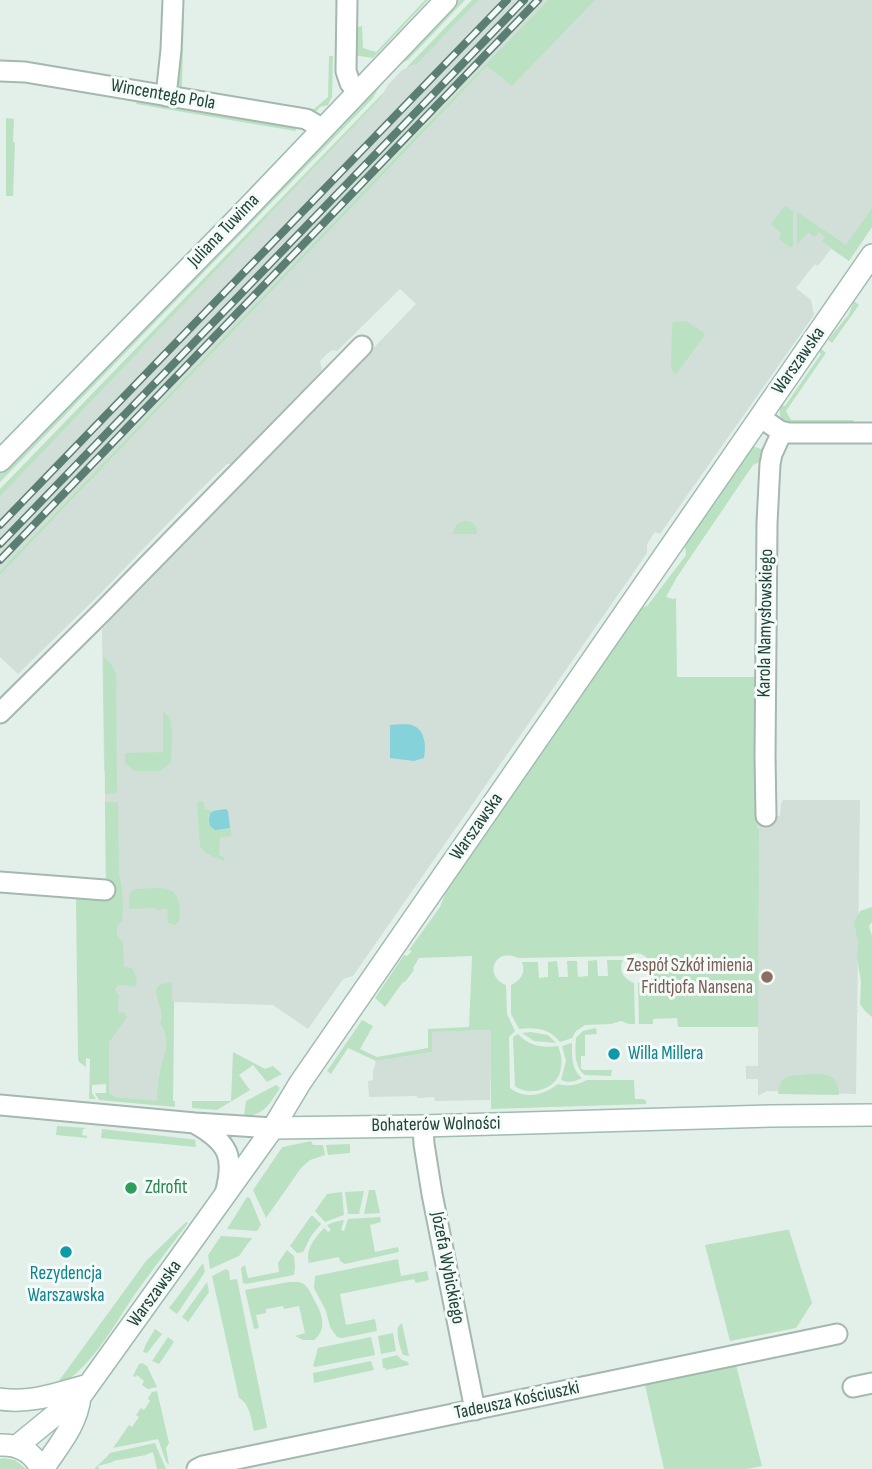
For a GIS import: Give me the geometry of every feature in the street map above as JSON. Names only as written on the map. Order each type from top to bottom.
[{"type":"street","points":[[166,96],[172,50],[173,0]]},
{"type":"street","points":[[347,0],[346,71],[350,83],[358,92]]},
{"type":"street","name":"Juliana Tuwima","points":[[2,455],[446,0]]},
{"type":"street","name":"Wincentego Pola","points":[[0,71],[25,72],[306,119],[323,129]]},
{"type":"street","name":"Warszawska","points":[[5,1445],[55,1415],[85,1391],[273,1128],[294,1092],[872,256]]},
{"type":"street","points":[[0,713],[362,346]]},
{"type":"street","points":[[760,417],[782,432],[872,433]]},
{"type":"street","name":"Karola Namysłowskiego","points":[[766,816],[767,523],[770,464],[782,432]]},
{"type":"street","points":[[0,882],[105,890]]},
{"type":"street","name":"Bohaterów Wolności","points":[[0,1105],[273,1128],[872,1115]]},
{"type":"street","points":[[195,1123],[211,1133],[225,1149],[230,1176],[224,1196]]},
{"type":"street","name":"Józefa Wybickiego","points":[[423,1126],[432,1194],[475,1409]]},
{"type":"street","name":"Tadeusza Kościuszki","points":[[197,1469],[837,1334]]},
{"type":"street","points":[[853,1387],[872,1383]]},
{"type":"street","points":[[0,1399],[34,1400],[85,1391]]},
{"type":"street","name":"Warszawska","points":[[42,1469],[72,1426],[85,1391]]},
{"type":"street","points":[[5,1445],[33,1456],[42,1469]]},
{"type":"shaded area","points":[[479,0],[548,0],[0,571],[0,497],[381,98],[387,86],[402,70],[417,64]]},
{"type":"shaded area","points":[[550,0],[872,0],[872,227],[849,261],[831,249],[796,288],[811,300],[814,315],[660,534],[655,532],[647,544],[647,553],[353,976],[343,979],[308,1029],[273,1005],[174,1002],[173,1100],[171,1103],[116,1097],[109,1093],[102,629],[416,304],[400,289],[337,351],[328,353],[320,361],[322,370],[231,464],[227,464],[198,492],[18,674],[0,657],[0,575]]},
{"type":"shaded area","name":"Zespół Szkół imienia Fridtjofa Nansena","points":[[783,800],[860,800],[856,1094],[767,1091],[758,1096],[758,1079],[746,1079],[746,1066],[758,1066],[758,1027],[678,1027],[759,847],[757,816],[780,816]]},
{"type":"shaded area","points":[[492,1030],[490,1100],[435,1101],[434,1097],[369,1097],[368,1081],[373,1080],[376,1061],[432,1052],[432,1032]]},
{"type":"green space","points":[[425,0],[428,0],[373,58],[353,55],[353,28],[362,26],[363,48],[376,52]]},
{"type":"green space","points":[[457,0],[465,0],[408,60],[392,71],[373,98],[0,482],[0,471]]},
{"type":"green space","points":[[472,0],[479,0],[417,64],[406,68]]},
{"type":"green space","points":[[548,0],[595,0],[512,86],[487,66],[0,575],[0,571]]},
{"type":"green space","points":[[184,10],[182,87],[207,92],[206,95],[177,88],[176,85],[181,11]]},
{"type":"green space","points":[[329,56],[333,56],[332,97],[328,105],[320,107],[316,112],[231,99],[230,94],[314,109],[328,97]]},
{"type":"green space","points":[[384,92],[381,98],[0,497],[0,489]]},
{"type":"green space","points":[[139,98],[298,126],[295,131],[136,104]]},
{"type":"green space","points":[[6,118],[14,119],[13,196],[6,196]]},
{"type":"green space","points":[[785,206],[793,211],[793,247],[779,239],[781,233],[771,224]]},
{"type":"green space","points":[[872,208],[872,227],[849,261],[822,241],[825,237],[819,232],[814,237],[808,232],[797,245],[797,212],[846,245]]},
{"type":"green space","points":[[854,301],[859,305],[832,343],[828,340],[849,314]]},
{"type":"green space","points":[[683,321],[705,335],[676,374],[671,369],[672,328],[673,322]]},
{"type":"green space","points":[[820,348],[826,353],[786,411],[791,420],[854,420],[852,425],[791,426],[781,418],[781,405],[785,406],[821,354],[818,351]]},
{"type":"green space","points":[[752,446],[767,451],[761,461],[753,465],[666,597],[676,598],[677,677],[758,677],[758,1027],[678,1027],[677,1018],[653,1019],[653,1024],[639,1024],[638,983],[647,978],[651,967],[648,959],[639,953],[627,956],[518,958],[510,955],[498,959],[493,969],[499,980],[506,985],[507,1014],[515,1031],[509,1037],[510,1088],[522,1094],[534,1095],[558,1084],[573,1085],[587,1080],[634,1080],[635,1099],[643,1099],[646,1104],[491,1109],[491,1030],[432,1032],[432,1052],[376,1061],[348,1048],[331,1074],[327,1071],[362,1020],[373,1026],[360,1049],[377,1057],[428,1048],[428,1029],[469,1027],[472,956],[419,958],[414,970],[385,1007],[375,998],[404,955],[407,956],[412,951],[409,950],[440,907],[449,884],[638,610],[648,605],[686,555],[685,546]]},
{"type":"green space","points":[[464,521],[474,524],[477,534],[452,534],[457,524]]},
{"type":"green space","points":[[103,656],[116,674],[117,793],[105,794]]},
{"type":"green space","points":[[163,711],[170,718],[171,763],[160,771],[134,771],[125,763],[125,753],[163,752]]},
{"type":"green space","points":[[203,801],[205,809],[212,811],[208,816],[210,826],[215,830],[230,828],[232,836],[220,837],[219,855],[225,858],[224,861],[208,854],[200,846],[197,805]]},
{"type":"green space","points":[[105,802],[118,802],[119,875],[123,904],[122,921],[116,932],[123,942],[124,967],[132,968],[137,979],[136,986],[118,985],[115,989],[119,996],[118,1013],[124,1012],[127,1017],[109,1042],[109,1093],[116,1097],[157,1101],[167,1042],[160,1024],[161,1014],[156,992],[159,985],[172,983],[175,1107],[99,1100],[95,1093],[106,1093],[106,1084],[92,1085],[92,1093],[96,1099],[89,1099],[90,1059],[86,1058],[86,1067],[78,1059],[76,900],[77,897],[106,897]]},
{"type":"green space","points":[[160,888],[172,891],[179,903],[179,921],[172,926],[172,923],[168,923],[167,909],[129,909],[129,894],[135,889]]},
{"type":"green space","points":[[872,907],[872,922],[869,926],[872,936],[872,1017],[860,1004],[861,982],[854,922],[860,911]]},
{"type":"green space","points":[[597,960],[598,976],[608,976],[607,960],[623,960],[623,974],[634,983],[635,1024],[621,1021],[585,1025],[576,1031],[572,1038],[560,1042],[552,1034],[542,1030],[519,1029],[511,1014],[511,985],[522,976],[522,962],[538,962],[539,978],[548,977],[548,962],[557,961],[559,977],[568,977],[567,961],[577,961],[578,977],[588,976],[588,961]]},
{"type":"green space","points":[[596,1028],[597,1034],[585,1035],[585,1056],[581,1056],[581,1069],[612,1070],[611,1076],[585,1075],[581,1072],[577,1063],[576,1038],[583,1031]]},
{"type":"green space","points":[[522,1033],[548,1035],[556,1043],[534,1041]]},
{"type":"green space","points":[[518,1034],[536,1045],[558,1046],[562,1061],[560,1071],[556,1080],[546,1088],[527,1091],[515,1086],[513,1037]]},
{"type":"green space","points":[[572,1043],[574,1066],[582,1078],[566,1082],[561,1080],[566,1061],[562,1046]]},
{"type":"green space","points":[[233,1052],[265,1069],[273,1066],[282,1074],[267,1082],[253,1065],[239,1075],[250,1090],[217,1110],[192,1108],[192,1101],[231,1101]]},
{"type":"green space","points":[[795,1075],[830,1076],[838,1086],[839,1095],[778,1094],[782,1080]]},
{"type":"green space","points":[[276,1085],[280,1088],[266,1108],[257,1114],[244,1116],[246,1101]]},
{"type":"green space","points":[[57,1126],[87,1128],[83,1129],[82,1135],[87,1138],[56,1135]]},
{"type":"green space","points":[[102,1129],[190,1139],[195,1140],[196,1147],[101,1138]]},
{"type":"green space","points":[[311,1141],[313,1145],[323,1145],[325,1155],[310,1160],[301,1168],[266,1218],[253,1190],[283,1147]]},
{"type":"green space","points":[[350,1144],[350,1153],[328,1155],[326,1145]]},
{"type":"green space","points":[[369,1190],[375,1190],[380,1213],[364,1214]]},
{"type":"green space","points":[[364,1191],[359,1214],[348,1214],[345,1192]]},
{"type":"green space","points":[[342,1192],[344,1215],[325,1222],[315,1211],[327,1194]]},
{"type":"green space","points":[[247,1197],[250,1198],[261,1225],[257,1231],[227,1229]]},
{"type":"green space","points":[[311,1216],[321,1224],[303,1252],[297,1253],[290,1246]]},
{"type":"green space","points":[[380,1217],[381,1222],[370,1225],[375,1252],[398,1247],[399,1252],[345,1264],[339,1257],[309,1263],[308,1253],[317,1236],[324,1228],[328,1232],[331,1230],[327,1225],[344,1220],[341,1230],[344,1231],[348,1219]]},
{"type":"green space","points":[[188,1223],[89,1360],[53,1389],[146,1261]]},
{"type":"green space","points":[[789,1230],[812,1303],[796,1328],[730,1341],[705,1245]]},
{"type":"green space","points":[[221,1236],[252,1238],[239,1256],[210,1269],[208,1255]]},
{"type":"green space","points":[[287,1250],[294,1256],[294,1275],[243,1283],[241,1268],[245,1265],[248,1278],[279,1272],[278,1263]]},
{"type":"green space","points":[[398,1259],[401,1276],[427,1271],[429,1280],[416,1283],[414,1279],[340,1294],[346,1325],[375,1319],[377,1331],[337,1337],[314,1288],[315,1276]]},
{"type":"green space","points":[[203,1263],[203,1275],[177,1314],[169,1308]]},
{"type":"green space","points":[[226,1269],[229,1271],[230,1280],[237,1279],[267,1427],[254,1431],[248,1408],[239,1398],[212,1276]]},
{"type":"green space","points":[[207,1282],[209,1292],[188,1322],[182,1317]]},
{"type":"green space","points":[[289,1282],[305,1285],[319,1310],[322,1326],[314,1340],[303,1340],[295,1336],[305,1333],[299,1306],[266,1309],[266,1313],[256,1315],[259,1328],[254,1329],[245,1290]]},
{"type":"green space","points":[[402,1323],[409,1356],[403,1355],[399,1341],[398,1327]]},
{"type":"green space","points":[[155,1329],[162,1334],[147,1353],[143,1352],[146,1344]]},
{"type":"green space","points":[[393,1333],[396,1351],[381,1354],[378,1336]]},
{"type":"green space","points":[[168,1337],[174,1342],[159,1364],[152,1361]]},
{"type":"green space","points":[[371,1337],[375,1355],[313,1366],[318,1348]]},
{"type":"green space","points":[[397,1355],[409,1365],[386,1370],[383,1368],[382,1359]]},
{"type":"green space","points":[[371,1361],[374,1370],[314,1383],[313,1373]]},
{"type":"green space","points":[[142,1363],[147,1366],[157,1387],[148,1389],[142,1385],[144,1381],[137,1375],[133,1376]]},
{"type":"green space","points":[[736,1365],[762,1466],[747,1469],[664,1469],[645,1385]]},
{"type":"green space","points":[[157,1391],[169,1443],[166,1448],[169,1465],[158,1439],[113,1448],[129,1425],[132,1427],[139,1417],[136,1415],[141,1408],[144,1410],[152,1392]]},
{"type":"green space","points":[[155,1443],[166,1469],[157,1469],[153,1452],[113,1461],[94,1469],[110,1453]]},
{"type":"green space","points":[[0,1459],[15,1460],[26,1469],[0,1469]]},
{"type":"water","points":[[390,725],[418,728],[424,740],[424,758],[414,761],[390,758]]},
{"type":"water","points":[[226,809],[230,828],[215,830],[210,826],[210,814]]},
{"type":"railway","points":[[0,525],[507,0]]},
{"type":"railway","points":[[0,544],[524,0]]},
{"type":"railway","points":[[0,560],[538,0]]},
{"type":"place","name":"Zespół Szkół imienia Fridtjofa Nansena","points":[[767,977]]},
{"type":"place","name":"Willa Millera","points":[[614,1054]]},
{"type":"place","name":"Zdrofit","points":[[131,1188]]},
{"type":"place","name":"Rezydencja Warszawska","points":[[66,1252]]}]
